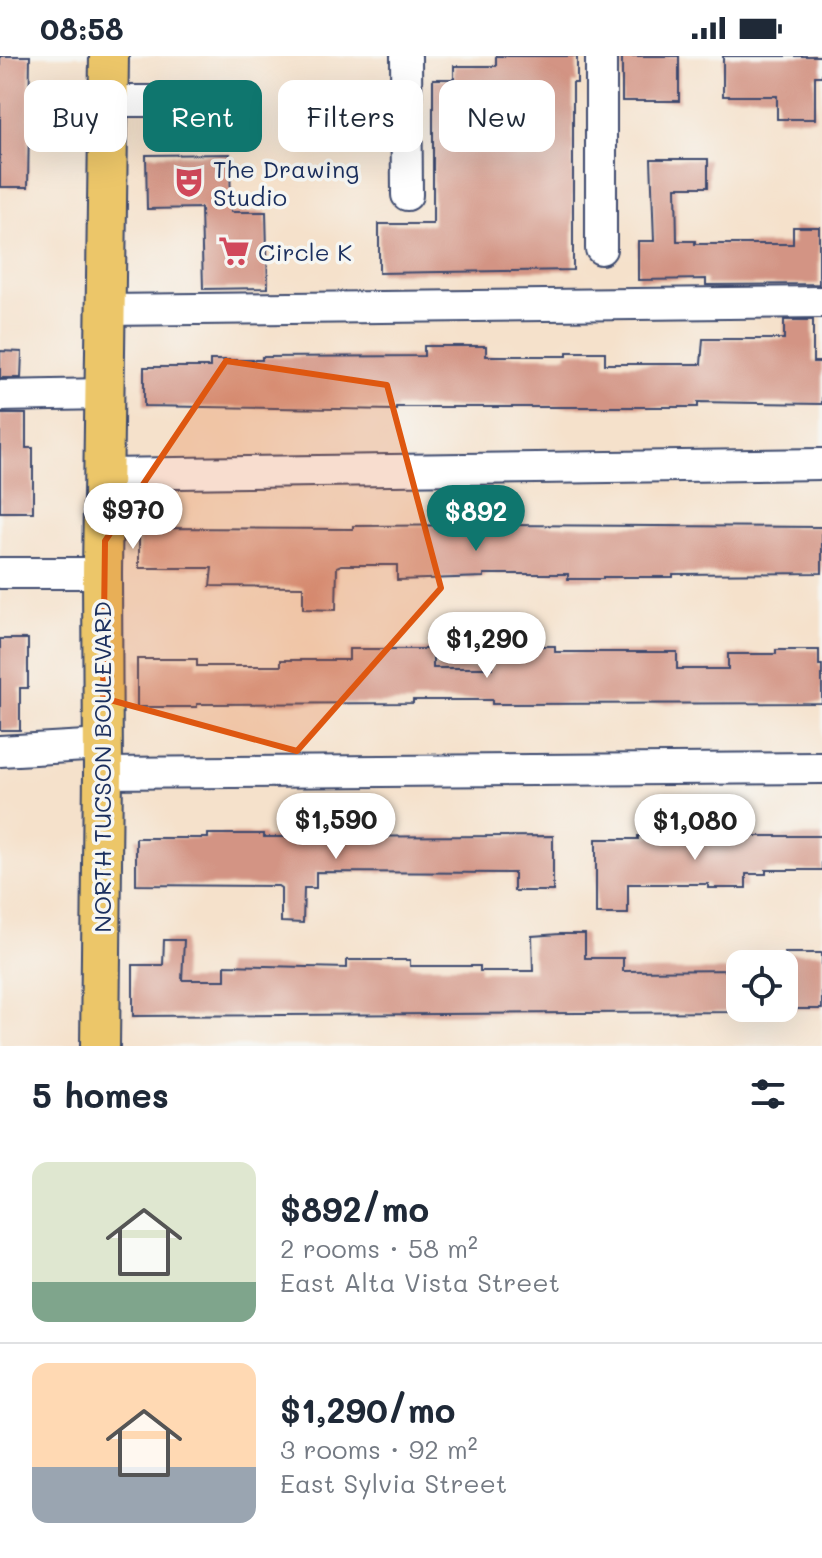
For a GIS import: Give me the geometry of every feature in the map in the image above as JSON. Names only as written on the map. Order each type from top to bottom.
[{"type":"main road","name":"NORTH TUCSON BOULEVARD","points":[[108,80],[109,56]]},
{"type":"main road","name":"NORTH TUCSON BOULEVARD","points":[[100,1046],[108,152]]},
{"type":"street","points":[[406,56],[407,195]]},
{"type":"street","points":[[601,56],[601,249]]},
{"type":"street","points":[[106,310],[822,302]]},
{"type":"street","points":[[0,396],[105,394]]},
{"type":"street","points":[[104,474],[822,464]]},
{"type":"street","points":[[0,573],[102,573]]},
{"type":"street","points":[[0,751],[103,759],[822,768]]},
{"type":"highlighted area","points":[[226,361],[387,385],[441,588],[297,751],[103,698],[105,541]]},
{"type":"building","points":[[0,56],[30,56],[30,80],[24,80],[24,152],[29,152],[28,187],[0,187]]},
{"type":"building","points":[[496,56],[577,56],[577,83],[573,83],[573,270],[379,273],[379,224],[433,224],[433,79],[454,79],[454,66],[496,66]]},
{"type":"building","points":[[622,56],[679,56],[679,101],[622,101]]},
{"type":"building","points":[[723,56],[822,56],[822,76],[815,76],[815,119],[777,119],[777,96],[723,96]]},
{"type":"building","points":[[230,154],[231,212],[266,212],[268,288],[203,289],[201,208],[147,209],[146,155]]},
{"type":"building","points":[[651,159],[708,159],[708,187],[676,187],[677,241],[695,241],[695,244],[793,244],[793,227],[819,227],[819,284],[706,285],[706,279],[638,280],[638,241],[654,241]]},
{"type":"building","points":[[784,320],[813,320],[813,362],[822,362],[822,404],[698,402],[698,407],[396,407],[396,410],[144,406],[144,367],[210,367],[210,360],[262,360],[262,357],[424,356],[424,346],[486,346],[486,356],[567,356],[567,352],[605,352],[605,364],[701,364],[703,339],[784,339]]},
{"type":"building","points":[[0,351],[22,352],[21,378],[0,378]]},
{"type":"building","points":[[0,414],[26,414],[26,448],[33,448],[33,512],[0,512]]},
{"type":"building","points":[[353,526],[822,527],[822,573],[673,574],[673,577],[603,579],[568,579],[568,574],[484,574],[484,577],[397,580],[397,565],[341,565],[337,567],[336,610],[303,609],[303,587],[210,586],[212,568],[139,568],[139,528],[353,529]]},
{"type":"building","points":[[0,639],[28,639],[28,688],[20,688],[20,730],[0,730]]},
{"type":"building","points":[[492,646],[555,646],[555,652],[677,652],[677,669],[728,669],[728,654],[819,650],[822,703],[492,704],[492,700],[413,700],[413,703],[137,707],[137,659],[197,659],[197,666],[281,666],[281,660],[349,660],[349,649],[433,649],[433,668],[492,668]]},
{"type":"building","points":[[208,834],[264,834],[264,837],[553,836],[553,891],[514,891],[514,873],[316,872],[316,888],[304,888],[303,923],[281,922],[281,888],[278,886],[136,885],[136,838],[208,838]]},
{"type":"building","points":[[638,836],[822,836],[822,870],[766,870],[766,874],[746,874],[746,888],[708,888],[708,884],[628,884],[628,914],[596,914],[596,839],[638,839]]},
{"type":"building","points":[[585,934],[585,958],[623,958],[623,971],[726,970],[726,1012],[133,1016],[133,965],[163,965],[164,940],[184,940],[182,980],[225,980],[225,965],[347,968],[347,960],[410,960],[410,966],[480,966],[480,971],[533,971],[532,936]]},
{"type":"building","points":[[798,953],[822,953],[822,1009],[798,1009]]},
{"type":"place","name":"The Drawing Studio","points":[[189,182]]},
{"type":"place","name":"Circle K","points":[[234,251]]}]
